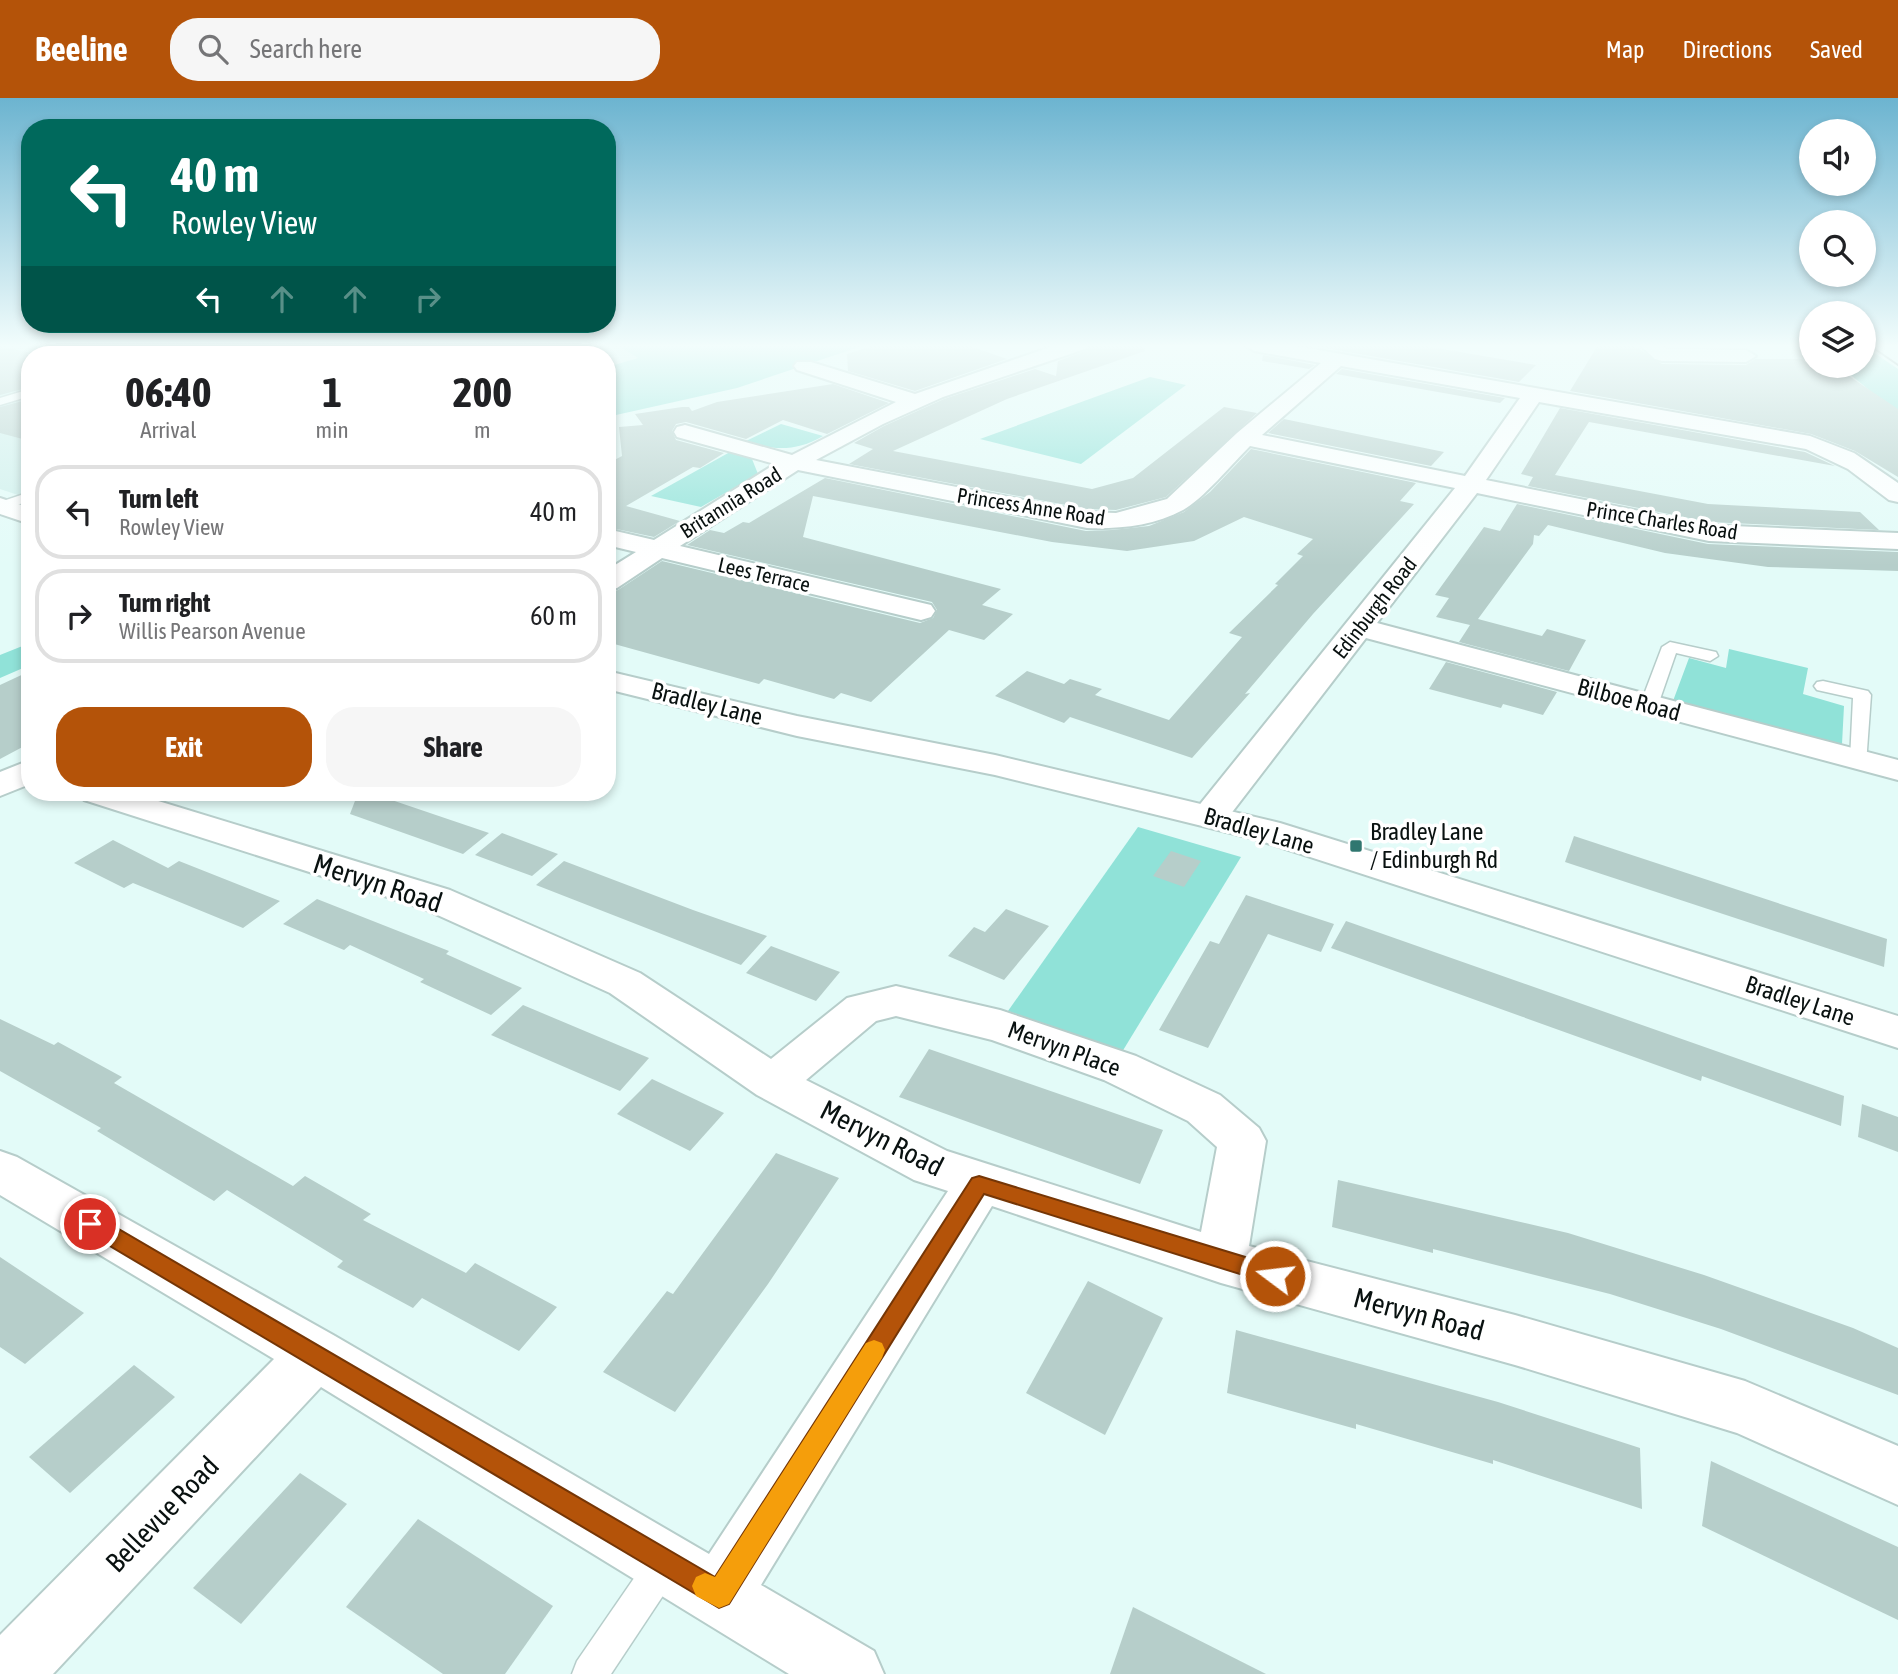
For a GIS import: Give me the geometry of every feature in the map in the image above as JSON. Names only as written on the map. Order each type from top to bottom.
[{"type":"street","name":"Britannia Road","points":[[616,576],[796,463],[879,419]]},
{"type":"street","name":"Princess Anne Road","points":[[685,432],[796,463],[1087,520],[1116,521],[1151,514],[1176,504],[1268,419]]},
{"type":"street","name":"Edinburgh Road","points":[[1210,816],[1471,484],[1516,419]]},
{"type":"street","points":[[1672,419],[1811,443],[1835,450],[1898,495]]},
{"type":"street","name":"Prince Charles Road","points":[[1245,438],[1709,533],[1898,541]]},
{"type":"street","points":[[1,506],[21,513]]},
{"type":"street","name":"Lees Terrace","points":[[616,539],[921,611]]},
{"type":"street","name":"Bilboe Road","points":[[1360,627],[1898,770]]},
{"type":"street","name":"Bradley Lane","points":[[616,682],[797,726],[995,765],[1267,831],[1898,1032]]},
{"type":"street","points":[[0,786],[21,775]]},
{"type":"street","name":"Mervyn Road","points":[[121,801],[436,900],[625,983],[773,1083],[931,1166],[979,1184],[1221,1261],[1515,1339],[1745,1408],[1898,1476]]},
{"type":"street","name":"Mervyn Place","points":[[773,1083],[828,1034],[862,1009],[896,1001],[1000,1026],[1120,1068],[1205,1108],[1242,1141],[1221,1261]]},
{"type":"street","points":[[0,1171],[316,1354],[851,1674]]},
{"type":"street","points":[[719,1594],[979,1184]]},
{"type":"street","name":"Bellevue Road","points":[[8,1674],[316,1354]]},
{"type":"lane","points":[[1,506],[21,499]]},
{"type":"lane","points":[[1649,705],[1670,647],[1710,656]]},
{"type":"lane","points":[[1823,686],[1862,695],[1859,760]]},
{"type":"lane","points":[[590,1674],[665,1562]]},
{"type":"shaded area","points":[[0,419],[21,419],[21,496],[0,489]]},
{"type":"shaded area","points":[[1036,419],[1141,419],[1081,464],[980,439]]},
{"type":"shaded area","points":[[781,424],[823,436],[803,445],[784,448],[744,442]]},
{"type":"shaded area","points":[[730,452],[752,459],[758,474],[701,507],[651,496]]},
{"type":"shaded area","points":[[21,647],[21,669],[0,678],[0,655]]},
{"type":"shaded area","points":[[1729,649],[1808,668],[1803,694],[1844,706],[1842,744],[1673,701],[1689,658],[1726,668]]},
{"type":"shaded area","points":[[1138,827],[1241,857],[1122,1052],[1008,1011]]},
{"type":"building","points":[[0,419],[21,419],[21,439],[0,433]]},
{"type":"building","points":[[638,419],[858,419],[827,434],[783,420],[746,439],[686,422],[676,424],[672,431],[676,440],[724,453],[700,468],[693,467],[626,506],[680,521],[654,537],[616,529],[616,459],[622,456],[619,427],[643,425]]},
{"type":"building","points":[[901,419],[964,419],[893,451],[1092,489],[1133,478],[1209,419],[1251,419],[1166,497],[1116,510],[1087,509],[849,464],[873,449],[854,443]]},
{"type":"building","points":[[1284,419],[1444,452],[1431,466],[1268,433]]},
{"type":"building","points":[[1554,419],[1619,419],[1805,452],[1835,466],[1589,422],[1555,475],[1708,504],[1860,512],[1879,530],[1709,522],[1528,486],[1533,477],[1521,474]]},
{"type":"building","points":[[1724,419],[1898,419],[1898,477],[1855,451],[1811,434]]},
{"type":"building","points":[[1251,449],[1416,483],[1400,501],[1414,504],[1313,614],[1245,694],[1250,693],[1192,758],[1070,717],[1064,723],[995,696],[1027,671],[1064,684],[1070,679],[1102,689],[1095,695],[1169,720],[1242,637],[1229,633],[1278,585],[1275,584],[1303,556],[1297,554],[1313,539],[1244,517],[1194,541],[1127,551],[1052,542],[813,496],[803,537],[1001,589],[982,605],[1013,614],[984,640],[949,630],[871,702],[841,693],[834,699],[764,679],[759,684],[616,644],[616,591],[662,561],[920,623],[933,618],[937,610],[932,602],[687,545],[710,530],[724,533],[743,522],[749,523],[825,478],[1086,531],[1149,526],[1184,512],[1210,492]]},
{"type":"building","points":[[1517,504],[1708,544],[1898,552],[1898,571],[1768,567],[1665,553],[1548,525],[1539,536],[1534,535],[1533,544],[1478,619],[1542,636],[1547,629],[1586,640],[1569,671],[1459,642],[1470,625],[1436,617],[1449,598],[1435,595],[1484,527],[1500,531]]},
{"type":"building","points":[[1446,662],[1557,692],[1543,715],[1503,704],[1501,708],[1429,689]]},
{"type":"building","points":[[21,675],[21,748],[0,759],[0,685]]},
{"type":"building","points":[[355,801],[395,801],[489,833],[463,854],[350,814]]},
{"type":"building","points":[[502,833],[558,854],[532,876],[475,855]]},
{"type":"building","points":[[1574,836],[1887,939],[1884,967],[1565,862]]},
{"type":"building","points":[[113,840],[168,868],[179,861],[280,901],[243,928],[133,883],[124,888],[74,863]]},
{"type":"building","points":[[1171,851],[1201,861],[1184,887],[1153,876]]},
{"type":"building","points":[[564,861],[767,936],[741,965],[536,885]]},
{"type":"building","points":[[1246,895],[1334,924],[1321,952],[1268,934],[1208,1048],[1159,1030],[1210,941],[1219,944]]},
{"type":"building","points":[[317,899],[449,951],[446,954],[522,988],[491,1015],[420,982],[424,979],[350,945],[344,950],[283,924]]},
{"type":"building","points":[[1006,909],[1049,926],[1004,980],[948,956],[974,927],[985,932]]},
{"type":"building","points":[[1346,921],[1844,1096],[1841,1126],[1702,1076],[1701,1081],[1331,948]]},
{"type":"building","points":[[771,946],[840,972],[816,1001],[746,973]]},
{"type":"building","points":[[523,1005],[649,1058],[620,1091],[491,1035]]},
{"type":"building","points":[[0,1019],[54,1045],[58,1042],[122,1077],[114,1083],[293,1186],[305,1176],[371,1214],[363,1220],[466,1273],[475,1263],[557,1307],[519,1351],[422,1298],[413,1308],[337,1267],[343,1261],[227,1190],[214,1201],[97,1131],[101,1128],[0,1071]]},
{"type":"building","points":[[929,1049],[1163,1130],[1140,1184],[899,1097]]},
{"type":"building","points":[[652,1079],[724,1113],[690,1151],[617,1114]]},
{"type":"building","points":[[1862,1104],[1898,1117],[1898,1152],[1858,1137]]},
{"type":"building","points":[[776,1153],[839,1178],[768,1284],[675,1412],[603,1372],[667,1291],[673,1294]]},
{"type":"building","points":[[1338,1180],[1568,1233],[1704,1275],[1853,1328],[1898,1348],[1898,1395],[1721,1329],[1610,1294],[1433,1249],[1433,1253],[1332,1227]]},
{"type":"building","points":[[0,1257],[84,1313],[25,1364],[0,1347]]},
{"type":"building","points":[[1088,1281],[1163,1318],[1105,1435],[1026,1393]]},
{"type":"building","points":[[1236,1330],[1498,1402],[1640,1448],[1642,1509],[1493,1460],[1493,1464],[1356,1424],[1356,1429],[1227,1393]]},
{"type":"building","points":[[134,1365],[175,1397],[70,1493],[29,1457]]},
{"type":"building","points":[[1711,1461],[1898,1547],[1898,1620],[1702,1526]]},
{"type":"building","points":[[300,1473],[347,1504],[241,1624],[193,1588]]},
{"type":"building","points":[[418,1519],[553,1606],[505,1674],[443,1674],[346,1607]]},
{"type":"building","points":[[1133,1607],[1266,1674],[1110,1674]]},
{"type":"slow traffic","points":[[705,1586],[719,1594],[874,1350]]},
{"type":"place","name":"Bradley Lane / Edinburgh Rd","points":[[1356,846]]},
{"type":"route","points":[[90,1224],[316,1354],[719,1594],[979,1184],[1275,1276]]}]
